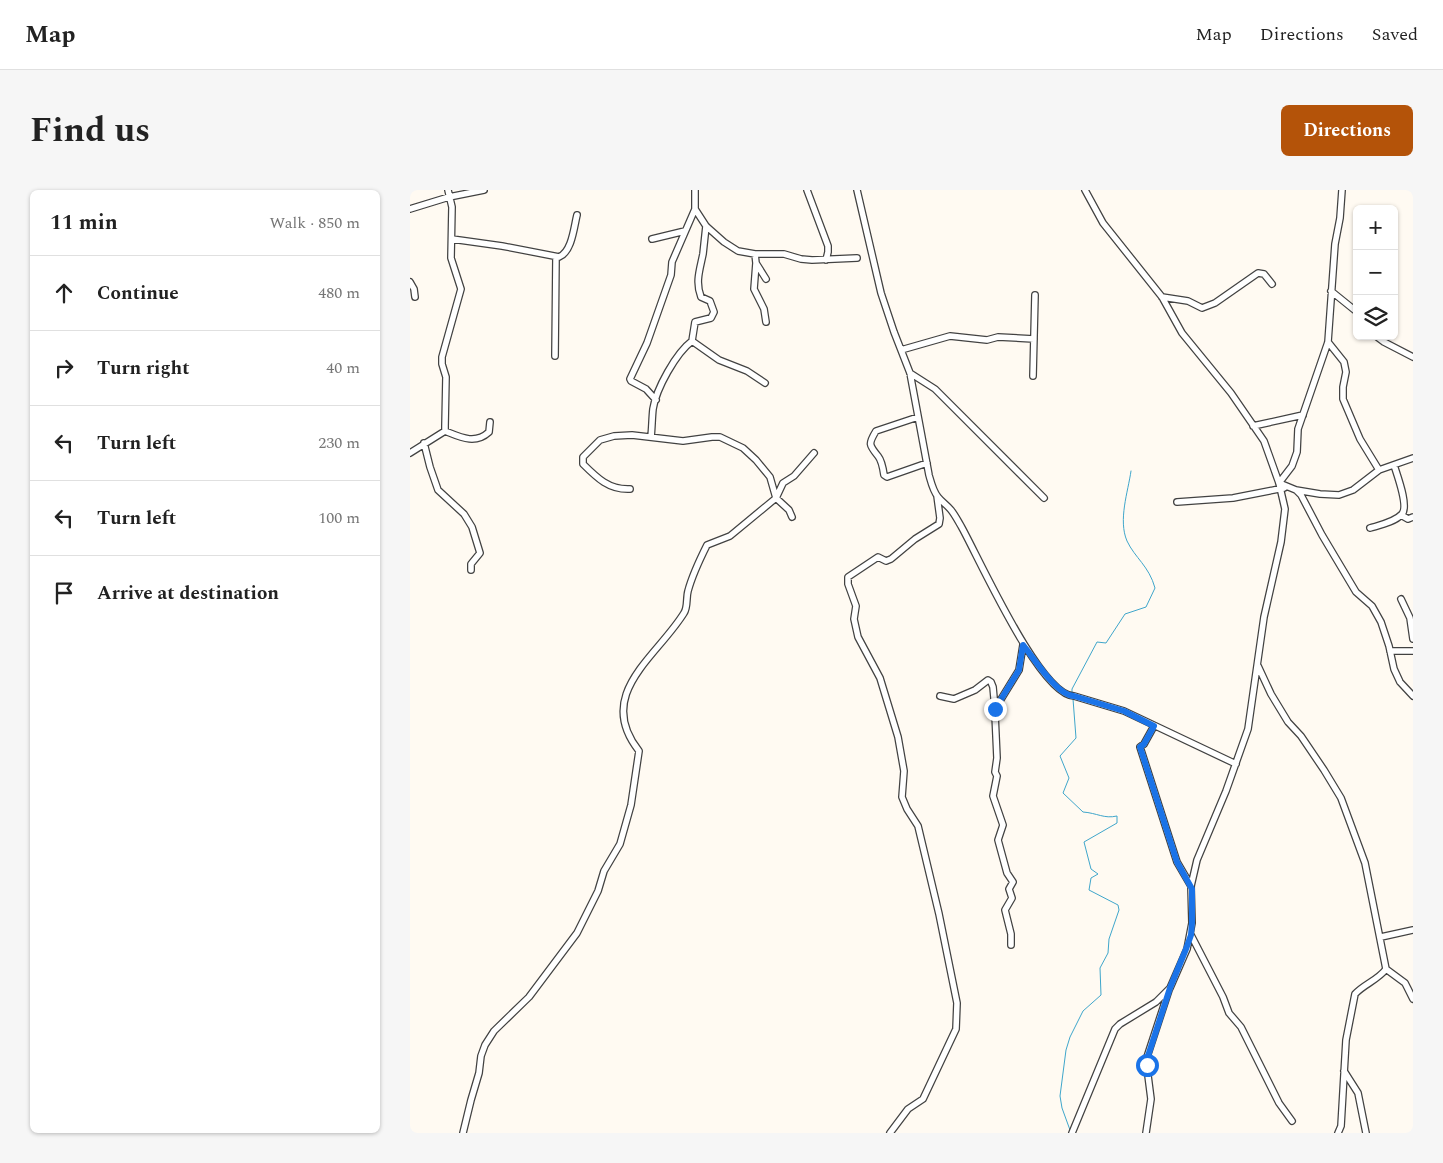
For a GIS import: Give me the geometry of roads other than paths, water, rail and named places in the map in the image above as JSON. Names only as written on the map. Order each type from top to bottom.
[{"type":"street","points":[[445,431],[446,377],[442,357],[461,288],[451,258],[452,207],[448,190]]},
{"type":"street","points":[[410,209],[449,197],[484,190]]},
{"type":"street","points":[[656,400],[646,389],[630,379],[647,343],[671,275],[672,262],[695,209],[695,190]]},
{"type":"street","points":[[807,190],[828,246],[826,260]]},
{"type":"street","points":[[857,190],[881,293],[910,373],[927,463],[937,496],[940,518],[938,524],[915,539],[891,559],[886,560],[878,557],[848,577],[848,584],[856,606],[854,619],[858,637],[880,678],[898,737],[903,758],[902,797],[918,826],[939,914],[957,1003],[956,1030],[923,1099],[908,1110],[890,1133]]},
{"type":"street","points":[[1085,190],[1103,223],[1162,297],[1182,333],[1231,392],[1264,442],[1280,486],[1285,510],[1281,542],[1264,617],[1248,730],[1197,860],[1192,886],[1191,935],[1170,988],[1146,1060],[1151,1099],[1146,1133]]},
{"type":"street","points":[[1280,486],[1292,466],[1297,452],[1298,429],[1328,342],[1331,291],[1342,190]]},
{"type":"street","points":[[695,209],[706,226],[724,242],[738,251],[755,254],[784,254],[801,259],[857,258]]},
{"type":"street","points":[[452,239],[502,246],[556,257],[563,256],[568,249],[577,215]]},
{"type":"street","points":[[651,437],[653,407],[665,377],[677,356],[692,341],[695,322],[711,318],[714,312],[710,301],[701,297],[698,286],[706,226]]},
{"type":"street","points":[[652,239],[685,231]]},
{"type":"street","points":[[755,254],[754,289],[764,309],[766,322]]},
{"type":"street","points":[[555,356],[556,257]]},
{"type":"street","points":[[756,264],[766,279]]},
{"type":"street","points":[[1162,297],[1188,301],[1202,308],[1215,303],[1258,274],[1264,274],[1272,284]]},
{"type":"street","points":[[410,282],[414,289],[415,297]]},
{"type":"street","points":[[1331,291],[1353,309]]},
{"type":"street","points":[[1033,376],[1035,295]]},
{"type":"street","points":[[901,350],[950,336],[987,340],[998,337],[1034,339]]},
{"type":"street","points":[[1381,340],[1413,357]]},
{"type":"street","points":[[692,341],[719,360],[747,371],[765,383]]},
{"type":"street","points":[[1328,342],[1344,362],[1346,372],[1343,399],[1360,439],[1379,470]]},
{"type":"street","points":[[910,373],[935,389],[1044,498]]},
{"type":"street","points":[[1253,426],[1303,415]]},
{"type":"street","points":[[918,417],[876,431],[870,443],[872,451],[878,456],[884,475],[887,477],[927,463]]},
{"type":"street","points":[[445,431],[464,439],[475,440],[489,432],[490,422]]},
{"type":"street","points":[[410,453],[424,442],[445,431]]},
{"type":"street","points":[[630,489],[611,487],[583,464],[583,457],[594,444],[604,439],[625,435],[683,441],[712,436],[720,437],[743,448],[770,477],[776,498],[789,510],[792,517]]},
{"type":"street","points":[[424,442],[438,490],[464,514],[472,527],[480,553],[472,564],[471,570]]},
{"type":"street","points":[[463,1133],[480,1073],[481,1056],[485,1045],[500,1025],[529,997],[577,933],[598,891],[604,871],[620,844],[632,805],[639,751],[625,729],[624,698],[640,667],[686,611],[688,591],[707,545],[730,536],[776,498],[783,483],[794,476],[814,453]]},
{"type":"street","points":[[1176,502],[1233,498],[1280,486],[1320,494],[1339,495],[1353,490],[1379,470],[1413,458]]},
{"type":"street","points":[[1394,465],[1405,507],[1401,516]]},
{"type":"street","points":[[1296,490],[1301,495],[1326,543],[1356,592],[1372,606],[1381,622],[1394,669],[1400,682],[1413,696]]},
{"type":"street","points":[[937,496],[951,510],[962,528],[1023,645],[1052,682],[1072,696],[1124,711],[1236,764]]},
{"type":"street","points":[[1370,528],[1401,516],[1408,519],[1413,517]]},
{"type":"street","points":[[1401,599],[1410,618],[1413,639]]},
{"type":"street","points":[[995,709],[1019,670],[1023,645]]},
{"type":"street","points":[[1390,651],[1413,652]]},
{"type":"street","points":[[1258,666],[1271,694],[1288,722],[1310,749],[1341,798],[1366,863],[1386,969],[1405,983],[1413,999]]},
{"type":"street","points":[[940,696],[954,699],[975,690],[988,680],[993,687],[997,758],[995,772],[997,776],[993,796],[1003,825],[998,840],[1007,873],[1013,882],[1009,889],[1012,898],[1005,910],[1011,934],[1011,945]]},
{"type":"street","points":[[1154,726],[1144,744],[1140,747],[1177,862],[1192,886]]},
{"type":"street","points":[[1381,937],[1413,930]]},
{"type":"street","points":[[1191,935],[1223,997],[1229,1013],[1241,1027],[1278,1103],[1292,1120]]},
{"type":"street","points":[[1338,1133],[1341,1126],[1346,1040],[1355,994],[1386,969]]},
{"type":"street","points":[[1072,1132],[1115,1029],[1156,1002],[1170,988]]},
{"type":"street","points":[[1344,1071],[1358,1093],[1366,1133]]},
{"type":"waterway","points":[[1072,692],[1097,642],[1106,643],[1125,614],[1146,607],[1155,588],[1146,568],[1130,547],[1124,533],[1126,497],[1131,471]]},
{"type":"waterway","points":[[1070,1130],[1060,1096],[1066,1050],[1070,1037],[1083,1011],[1101,995],[1100,968],[1108,953],[1109,939],[1119,910],[1118,905],[1089,890],[1091,878],[1098,874],[1091,869],[1084,842],[1117,823],[1117,816],[1112,817],[1083,812],[1063,793],[1069,778],[1060,756],[1076,738],[1073,699]]}]
